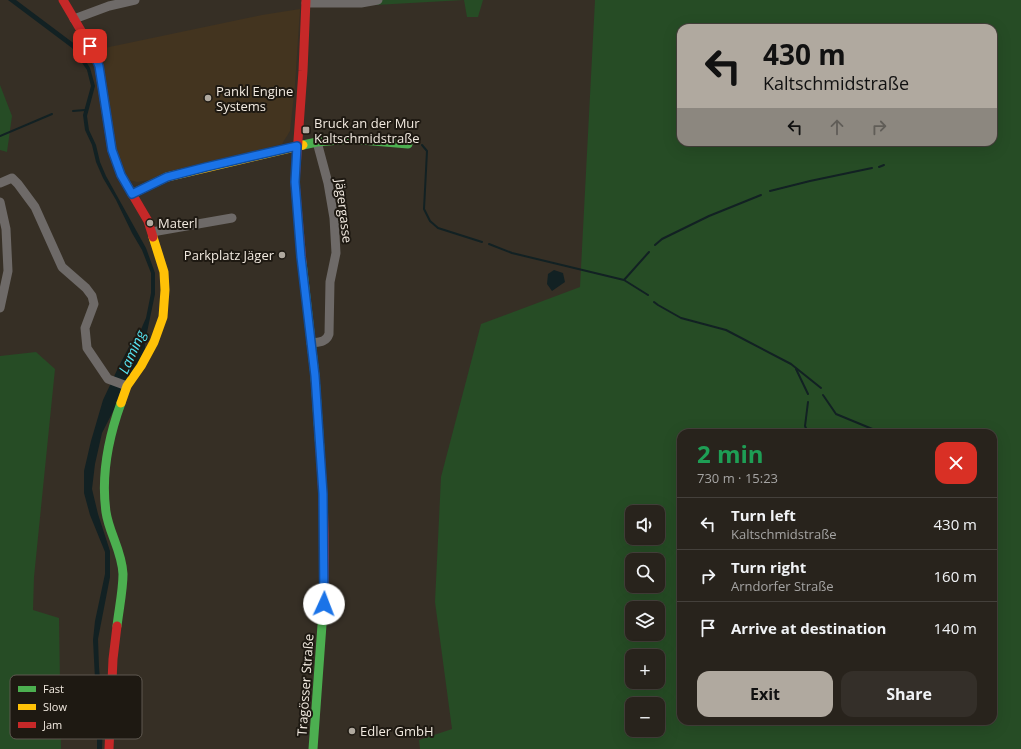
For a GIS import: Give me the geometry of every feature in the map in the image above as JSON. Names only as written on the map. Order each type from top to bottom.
[{"type":"street","points":[[62,0],[90,46],[99,66],[112,150],[121,175],[148,221],[164,272],[165,290],[162,317],[154,342],[127,386],[115,419],[107,457],[105,486],[106,512],[120,553],[123,574],[112,675]]},
{"type":"street","points":[[74,19],[109,6],[135,0]]},
{"type":"street","points":[[306,2],[361,3],[378,0]]},
{"type":"street","name":"Tragösser Straße","points":[[306,2],[303,71],[295,182],[301,257],[315,376],[323,494],[324,590],[313,749]]},
{"type":"street","points":[[132,194],[167,177],[317,142],[350,139],[408,144]]},
{"type":"street","name":"Jägergasse","points":[[311,343],[323,342],[328,338],[330,282],[336,253],[334,218],[328,183],[317,142]]},
{"type":"street","points":[[0,183],[12,178],[18,184],[35,207],[62,267],[86,288],[92,296],[94,304],[85,328],[87,348],[108,379],[127,386]]},
{"type":"street","points":[[0,202],[6,229],[8,271],[0,308]]},
{"type":"street","points":[[152,232],[232,218]]},
{"type":"shaded area","points":[[300,9],[295,85],[290,131],[282,144],[155,179],[137,182],[126,179],[116,153],[95,50],[262,15]]},
{"type":"green space","points":[[375,0],[464,0],[375,5]]},
{"type":"green space","points":[[464,0],[483,0],[478,17],[467,17]]},
{"type":"green space","points":[[595,0],[1021,0],[1021,749],[420,749],[419,740],[452,729],[435,602],[441,477],[481,324],[580,287]]},
{"type":"green space","points":[[0,85],[12,116],[7,152],[0,150]]},
{"type":"green space","points":[[36,352],[55,369],[34,577],[33,610],[59,618],[60,675],[10,675],[10,739],[61,739],[61,749],[0,749],[0,356]]},
{"type":"water","name":"Laming","points":[[8,0],[16,0],[76,45],[90,68],[95,86],[87,116],[89,130],[96,145],[100,162],[106,176],[146,248],[155,273],[155,294],[145,342],[145,349],[102,433],[95,464],[92,489],[98,514],[110,551],[110,577],[98,639],[100,675],[95,675],[93,640],[95,621],[105,574],[105,552],[90,515],[84,493],[84,471],[103,400],[131,343],[135,343],[146,318],[151,293],[151,273],[142,250],[103,178],[96,162],[92,145],[85,130],[83,115],[91,86],[87,70],[72,48]]},
{"type":"water","points":[[554,270],[563,273],[565,282],[552,291],[547,284],[548,274]]},
{"type":"water","points":[[97,739],[102,739],[102,749],[97,749]]},
{"type":"waterway","points":[[73,111],[85,110]]},
{"type":"waterway","points":[[0,136],[52,114]]},
{"type":"waterway","points":[[422,145],[427,151],[424,209],[430,221],[438,228],[482,242]]},
{"type":"waterway","points":[[879,167],[884,165]]},
{"type":"waterway","points":[[770,191],[872,168]]},
{"type":"waterway","points":[[655,245],[662,239],[709,216],[761,195]]},
{"type":"waterway","points":[[489,244],[512,253],[624,280],[648,295]]},
{"type":"waterway","points":[[624,280],[649,252]]},
{"type":"waterway","points":[[654,302],[681,318],[726,330],[791,364],[821,388]]},
{"type":"waterway","points":[[796,369],[808,394]]},
{"type":"waterway","points":[[823,395],[836,414],[872,429]]},
{"type":"waterway","points":[[806,429],[805,426],[808,402]]},
{"type":"traffic: fast","points":[[303,145],[317,142],[350,139],[408,144]]},
{"type":"traffic: fast","points":[[302,262],[315,376],[320,450]]},
{"type":"traffic: fast","points":[[117,626],[123,574],[118,550],[106,512],[105,470],[113,429],[121,403]]},
{"type":"traffic: fast","points":[[313,749],[323,611]]},
{"type":"traffic: slow","points":[[132,194],[167,177],[303,145]]},
{"type":"traffic: slow","points":[[121,403],[127,386],[141,366],[154,342],[163,317],[165,290],[164,272],[153,237]]},
{"type":"traffic: jam","points":[[63,0],[90,46],[99,66],[112,150],[121,175],[148,221],[153,237]]},
{"type":"traffic: jam","points":[[302,262],[295,182],[303,71],[306,0]]},
{"type":"traffic: jam","points":[[320,450],[324,530],[323,611]]},
{"type":"traffic: jam","points":[[112,675],[117,626]]},
{"type":"traffic: jam","points":[[109,739],[109,749]]},
{"type":"place","name":"Pankl Engine Systems","points":[[208,98]]},
{"type":"place","name":"Bruck an der Mur Kaltschmidstraße","points":[[306,130]]},
{"type":"place","name":"Materl","points":[[150,223]]},
{"type":"place","name":"Parkplatz Jäger","points":[[282,255]]},
{"type":"place","name":"Edler GmbH","points":[[352,731]]},
{"type":"route","points":[[90,46],[99,66],[112,150],[121,175],[132,194],[167,177],[297,146],[295,182],[301,257],[315,376],[323,494],[324,604]]}]
